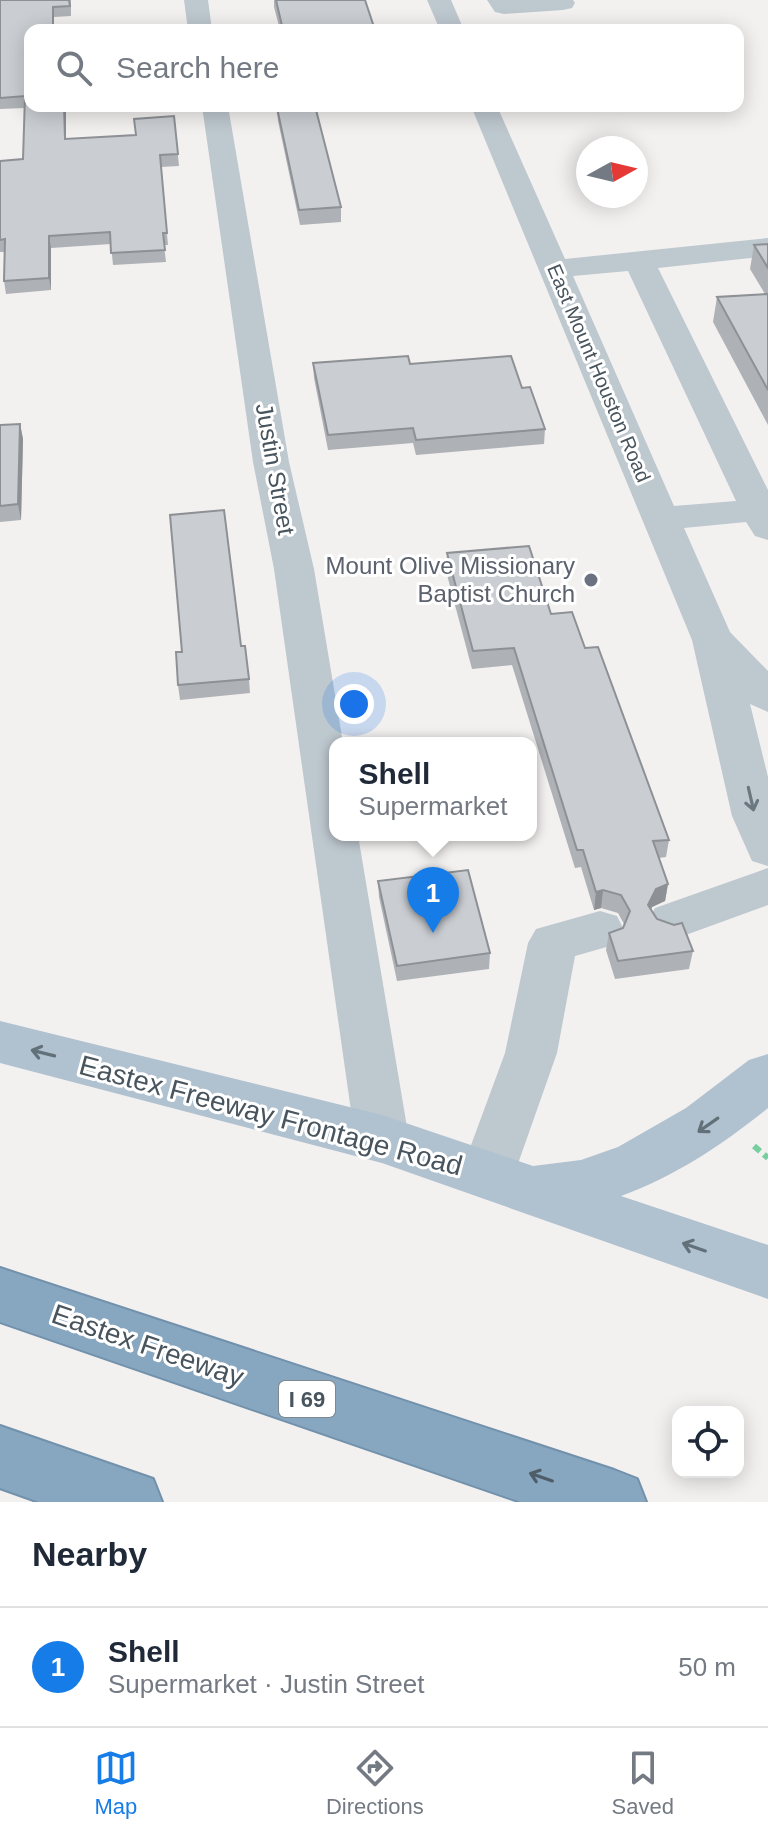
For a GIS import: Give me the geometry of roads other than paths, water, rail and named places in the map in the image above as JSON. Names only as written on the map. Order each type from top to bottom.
[{"type":"highway","name":"Eastex Freeway","points":[[0,1295],[614,1502]]},
{"type":"highway","points":[[0,1457],[130,1502]]},
{"type":"main road","name":"Eastex Freeway Frontage Road","points":[[0,1042],[382,1139],[760,1275]]},
{"type":"main road","points":[[510,1183],[586,1183],[648,1159],[698,1133],[768,1076]]},
{"type":"street","points":[[196,0],[199,24]]},
{"type":"street","points":[[439,0],[449,24]]},
{"type":"street","points":[[499,0],[504,7],[563,3],[561,0]]},
{"type":"street","name":"Justin Street","points":[[216,112],[271,462],[294,569],[329,795]]},
{"type":"street","name":"East Mount Houston Road","points":[[487,112],[713,640],[755,816],[768,849]]},
{"type":"street","points":[[554,269],[768,247]]},
{"type":"street","points":[[639,260],[764,516],[661,519]]},
{"type":"street","name":"East Mount Houston Road","points":[[713,640],[768,697]]},
{"type":"street","name":"Justin Street","points":[[336,841],[382,1139]]},
{"type":"street","points":[[672,921],[768,886]]},
{"type":"street","points":[[510,1183],[553,943],[600,930]]},
{"type":"place","name":"Mount Olive Missionary Baptist Church","points":[[591,580]]},
{"type":"place","name":"Shell","points":[[433,933]]}]
